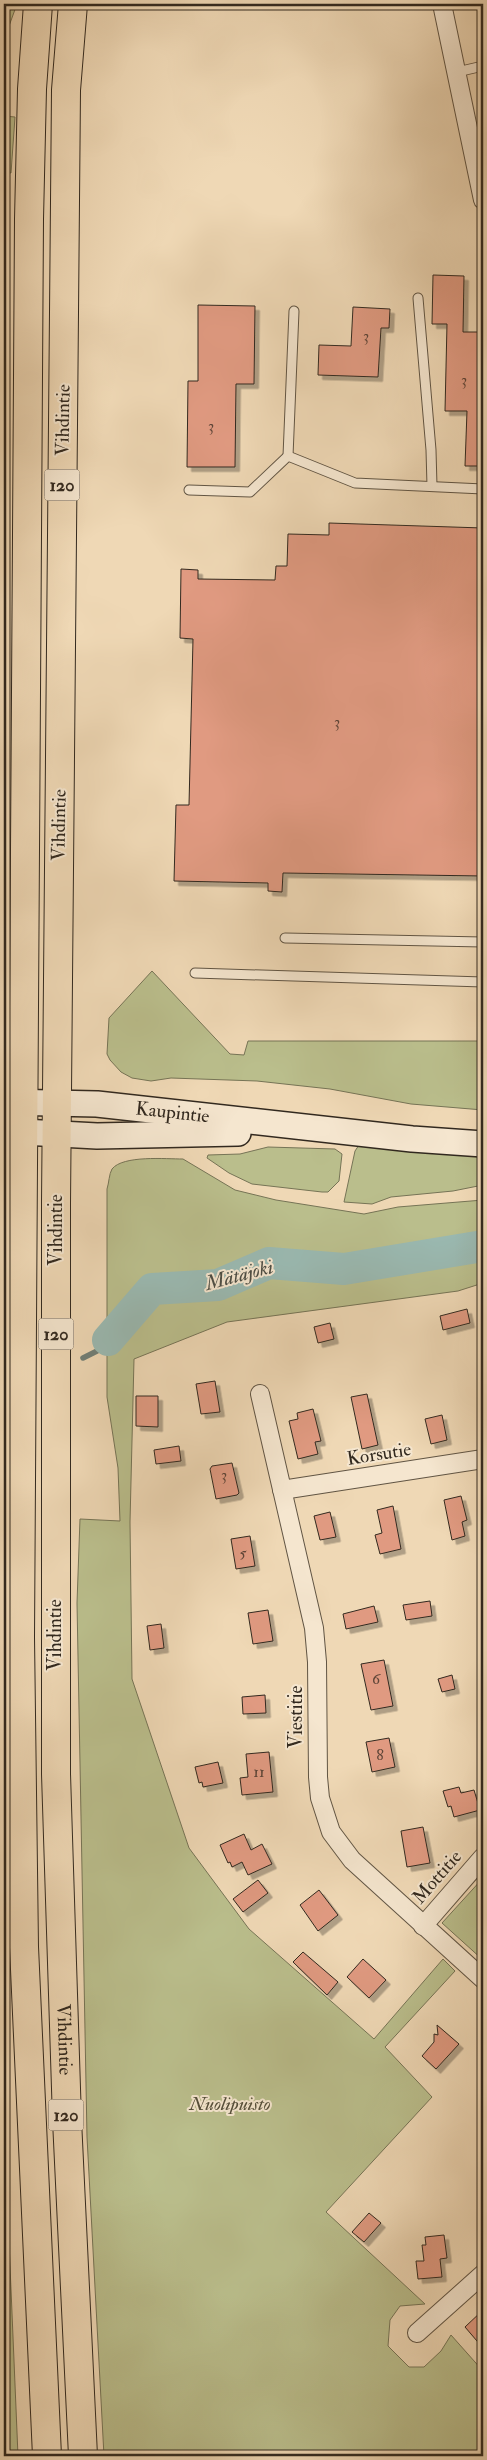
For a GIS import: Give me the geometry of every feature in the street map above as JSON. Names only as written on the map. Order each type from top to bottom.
[{"type":"main road","name":"Vihdintie","points":[[38,4],[32,89],[29,219],[13,1132],[24,1947],[47,2456]]},
{"type":"main road","name":"Vihdintie","points":[[73,4],[66,90],[54,1533],[56,1794],[66,2120],[84,2456]]},
{"type":"main road","name":"Kaupintie","points":[[13,1102],[98,1104],[412,1139],[483,1144]]},
{"type":"main road","name":"Kaupintie","points":[[13,1132],[98,1136],[340,1130]]},
{"type":"street","points":[[442,4],[483,200]]},
{"type":"street","name":"Viestitie","points":[[260,1394],[314,1628],[318,1662],[318,1777],[324,1817],[331,1832],[352,1860],[483,1979]]},
{"type":"street","name":"Korsutie","points":[[282,1490],[483,1459]]},
{"type":"street","name":"Mottitie","points":[[423,1926],[483,1857]]},
{"type":"street","points":[[417,2333],[483,2274]]},
{"type":"lane","points":[[457,72],[483,66]]},
{"type":"lane","points":[[418,298],[431,450],[432,486]]},
{"type":"lane","points":[[189,490],[250,492],[288,456],[294,311]]},
{"type":"lane","points":[[288,456],[354,483],[483,489]]},
{"type":"lane","points":[[284,938],[483,942]]},
{"type":"lane","points":[[195,973],[483,982]]},
{"type":"green space","points":[[4,4],[17,4],[9,26],[7,85],[4,86]]},
{"type":"green space","points":[[4,116],[15,117],[11,173],[4,172]]},
{"type":"green space","points":[[152,971],[230,1054],[244,1055],[248,1041],[483,1041],[483,1110],[411,1104],[330,1089],[257,1081],[171,1078],[151,1081],[132,1078],[121,1072],[107,1054],[109,1018]]},
{"type":"green space","points":[[359,1145],[483,1155],[483,1185],[453,1191],[391,1197],[372,1204],[344,1202],[355,1151]]},
{"type":"green space","points":[[268,1147],[335,1149],[342,1154],[339,1181],[328,1192],[252,1184],[229,1173],[207,1158],[208,1155],[240,1154]]},
{"type":"green space","name":"Nuolipuisto","points":[[183,1159],[235,1190],[276,1200],[364,1214],[398,1207],[483,1200],[483,1283],[458,1291],[227,1322],[134,1359],[130,1522],[132,1679],[189,1848],[249,1929],[374,2039],[443,1959],[455,1971],[385,2047],[432,2097],[326,2212],[425,2304],[400,2306],[390,2320],[388,2346],[409,2367],[424,2367],[441,2351],[451,2335],[483,2371],[483,2456],[104,2456],[87,2137],[77,1603],[80,1519],[120,1521],[118,1468],[107,1397],[107,1189],[110,1173],[118,1165],[135,1160]]},
{"type":"green space","points":[[483,1878],[483,1960],[442,1923]]},
{"type":"green space","points":[[4,1992],[9,2113],[4,2127]]},
{"type":"green space","points":[[4,2214],[8,2218],[18,2456],[4,2456]]},
{"type":"building","points":[[433,275],[464,276],[463,332],[483,332],[483,466],[465,466],[467,411],[445,411],[447,324],[432,324]]},
{"type":"building","points":[[198,305],[255,306],[254,384],[236,384],[235,467],[187,467],[188,381],[198,381]]},
{"type":"building","points":[[353,307],[390,309],[389,328],[381,328],[378,377],[318,375],[319,345],[351,346]]},
{"type":"building","points":[[329,523],[483,528],[483,876],[283,873],[282,892],[268,891],[268,883],[174,881],[176,805],[189,805],[193,639],[180,638],[181,569],[198,570],[198,579],[275,580],[276,566],[287,566],[288,534],[329,535]]},
{"type":"building","points":[[467,1309],[470,1323],[443,1330],[440,1316]]},
{"type":"building","points":[[330,1323],[334,1339],[318,1343],[314,1327]]},
{"type":"building","points":[[215,1381],[220,1412],[201,1414],[196,1384]]},
{"type":"building","points":[[367,1394],[378,1445],[362,1449],[351,1397]]},
{"type":"building","points":[[136,1396],[158,1396],[158,1427],[136,1426]]},
{"type":"building","points":[[313,1409],[321,1441],[315,1442],[318,1454],[298,1459],[289,1421],[298,1419],[297,1413]]},
{"type":"building","points":[[442,1415],[447,1440],[431,1444],[425,1419]]},
{"type":"building","points":[[179,1446],[181,1461],[156,1464],[154,1450]]},
{"type":"building","points":[[232,1463],[239,1493],[216,1499],[210,1469],[212,1466]]},
{"type":"building","points":[[461,1496],[467,1520],[462,1522],[465,1536],[452,1540],[444,1500]]},
{"type":"building","points":[[393,1506],[401,1549],[380,1554],[375,1535],[382,1533],[377,1510]]},
{"type":"building","points":[[330,1512],[336,1537],[320,1540],[314,1516]]},
{"type":"building","points":[[250,1536],[255,1566],[236,1569],[231,1539]]},
{"type":"building","points":[[430,1601],[432,1616],[406,1620],[403,1605]]},
{"type":"building","points":[[374,1606],[378,1622],[346,1629],[343,1614]]},
{"type":"building","points":[[268,1610],[273,1641],[253,1644],[248,1613]]},
{"type":"building","points":[[161,1624],[164,1648],[150,1650],[147,1626]]},
{"type":"building","points":[[384,1660],[393,1706],[371,1710],[361,1664]]},
{"type":"building","points":[[452,1675],[455,1689],[442,1692],[438,1679]]},
{"type":"building","points":[[265,1695],[266,1713],[243,1714],[242,1697]]},
{"type":"building","points":[[389,1738],[395,1767],[372,1772],[366,1742]]},
{"type":"building","points":[[269,1752],[273,1792],[242,1795],[240,1778],[248,1777],[246,1754]]},
{"type":"building","points":[[218,1762],[223,1783],[203,1787],[202,1782],[199,1783],[195,1767]]},
{"type":"building","points":[[459,1787],[461,1793],[474,1790],[480,1810],[454,1817],[451,1806],[448,1807],[443,1791]]},
{"type":"building","points":[[423,1827],[430,1863],[407,1867],[401,1831]]},
{"type":"building","points":[[244,1834],[251,1850],[262,1844],[272,1864],[248,1875],[242,1862],[232,1867],[230,1862],[228,1863],[220,1845]]},
{"type":"building","points":[[258,1880],[268,1893],[243,1912],[233,1899]]},
{"type":"building","points":[[319,1890],[338,1915],[318,1931],[300,1905]]},
{"type":"building","points":[[303,1952],[338,1982],[327,1995],[293,1962]]},
{"type":"building","points":[[363,1959],[386,1980],[369,1998],[347,1977]]},
{"type":"building","points":[[437,2025],[459,2044],[436,2069],[422,2056],[434,2042],[434,2034],[438,2035]]},
{"type":"building","points":[[369,2213],[381,2223],[364,2242],[352,2232]]},
{"type":"building","points":[[444,2235],[447,2258],[440,2259],[442,2277],[418,2279],[416,2261],[424,2261],[422,2245],[426,2245],[425,2237]]},
{"type":"building","points":[[483,2310],[483,2348],[465,2327]]},
{"type":"waterway","name":"Mätäjoki","points":[[108,1340],[152,1289],[218,1285],[269,1263],[344,1269],[483,1246]]},
{"type":"waterway","name":"Mätäjoki","points":[[83,1358],[97,1351],[108,1340]]}]
